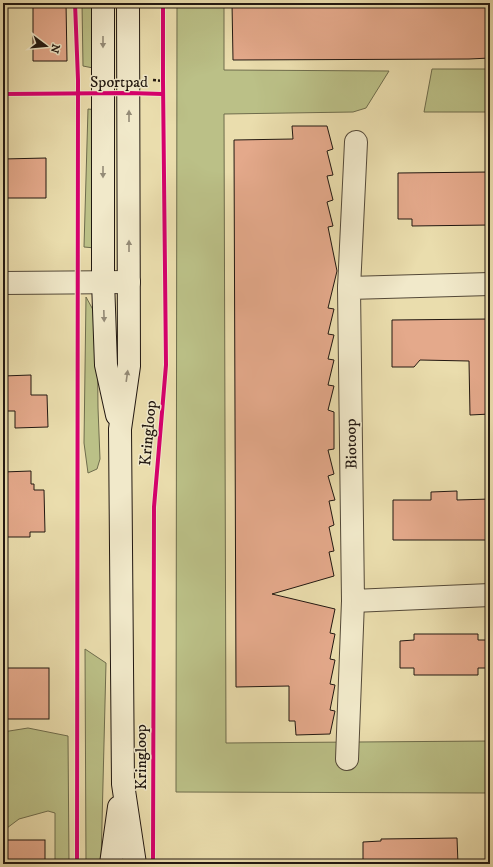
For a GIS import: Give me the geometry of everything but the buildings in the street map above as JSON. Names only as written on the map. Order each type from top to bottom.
[{"type":"street","name":"Kringloop","points":[[103,3],[103,281],[106,365],[120,429]]},
{"type":"street","name":"Kringloop","points":[[111,864],[122,784],[120,429],[129,366],[128,3]]},
{"type":"street","name":"Biotoop","points":[[347,759],[353,601],[349,288],[356,142]]},
{"type":"street","points":[[3,283],[103,281],[129,282]]},
{"type":"street","points":[[349,288],[490,284]]},
{"type":"street","points":[[353,601],[490,595]]},
{"type":"street","name":"Kringloop","points":[[122,784],[135,864]]},
{"type":"path","points":[[163,73],[163,88]]},
{"type":"green space","points":[[82,3],[94,3],[93,68],[83,66]]},
{"type":"green space","points":[[177,3],[224,3],[224,70],[389,71],[366,108],[353,112],[224,114],[226,743],[490,741],[490,793],[176,792]]},
{"type":"green space","points":[[432,69],[490,69],[490,112],[424,112]]},
{"type":"green space","points":[[88,109],[98,110],[95,248],[84,247]]},
{"type":"green space","points":[[86,297],[97,317],[100,459],[97,469],[88,473],[84,443]]},
{"type":"green space","points":[[85,649],[106,663],[101,864],[86,864]]},
{"type":"green space","points":[[28,728],[68,736],[69,864],[55,864],[55,813],[48,811],[19,819],[3,831],[3,732]]},
{"type":"cycle path","points":[[75,3],[78,80],[77,864]]},
{"type":"cycle path","points":[[153,864],[154,507],[166,365],[163,3]]},
{"type":"cycle path","name":"Sportpad","points":[[3,94],[163,94]]}]
